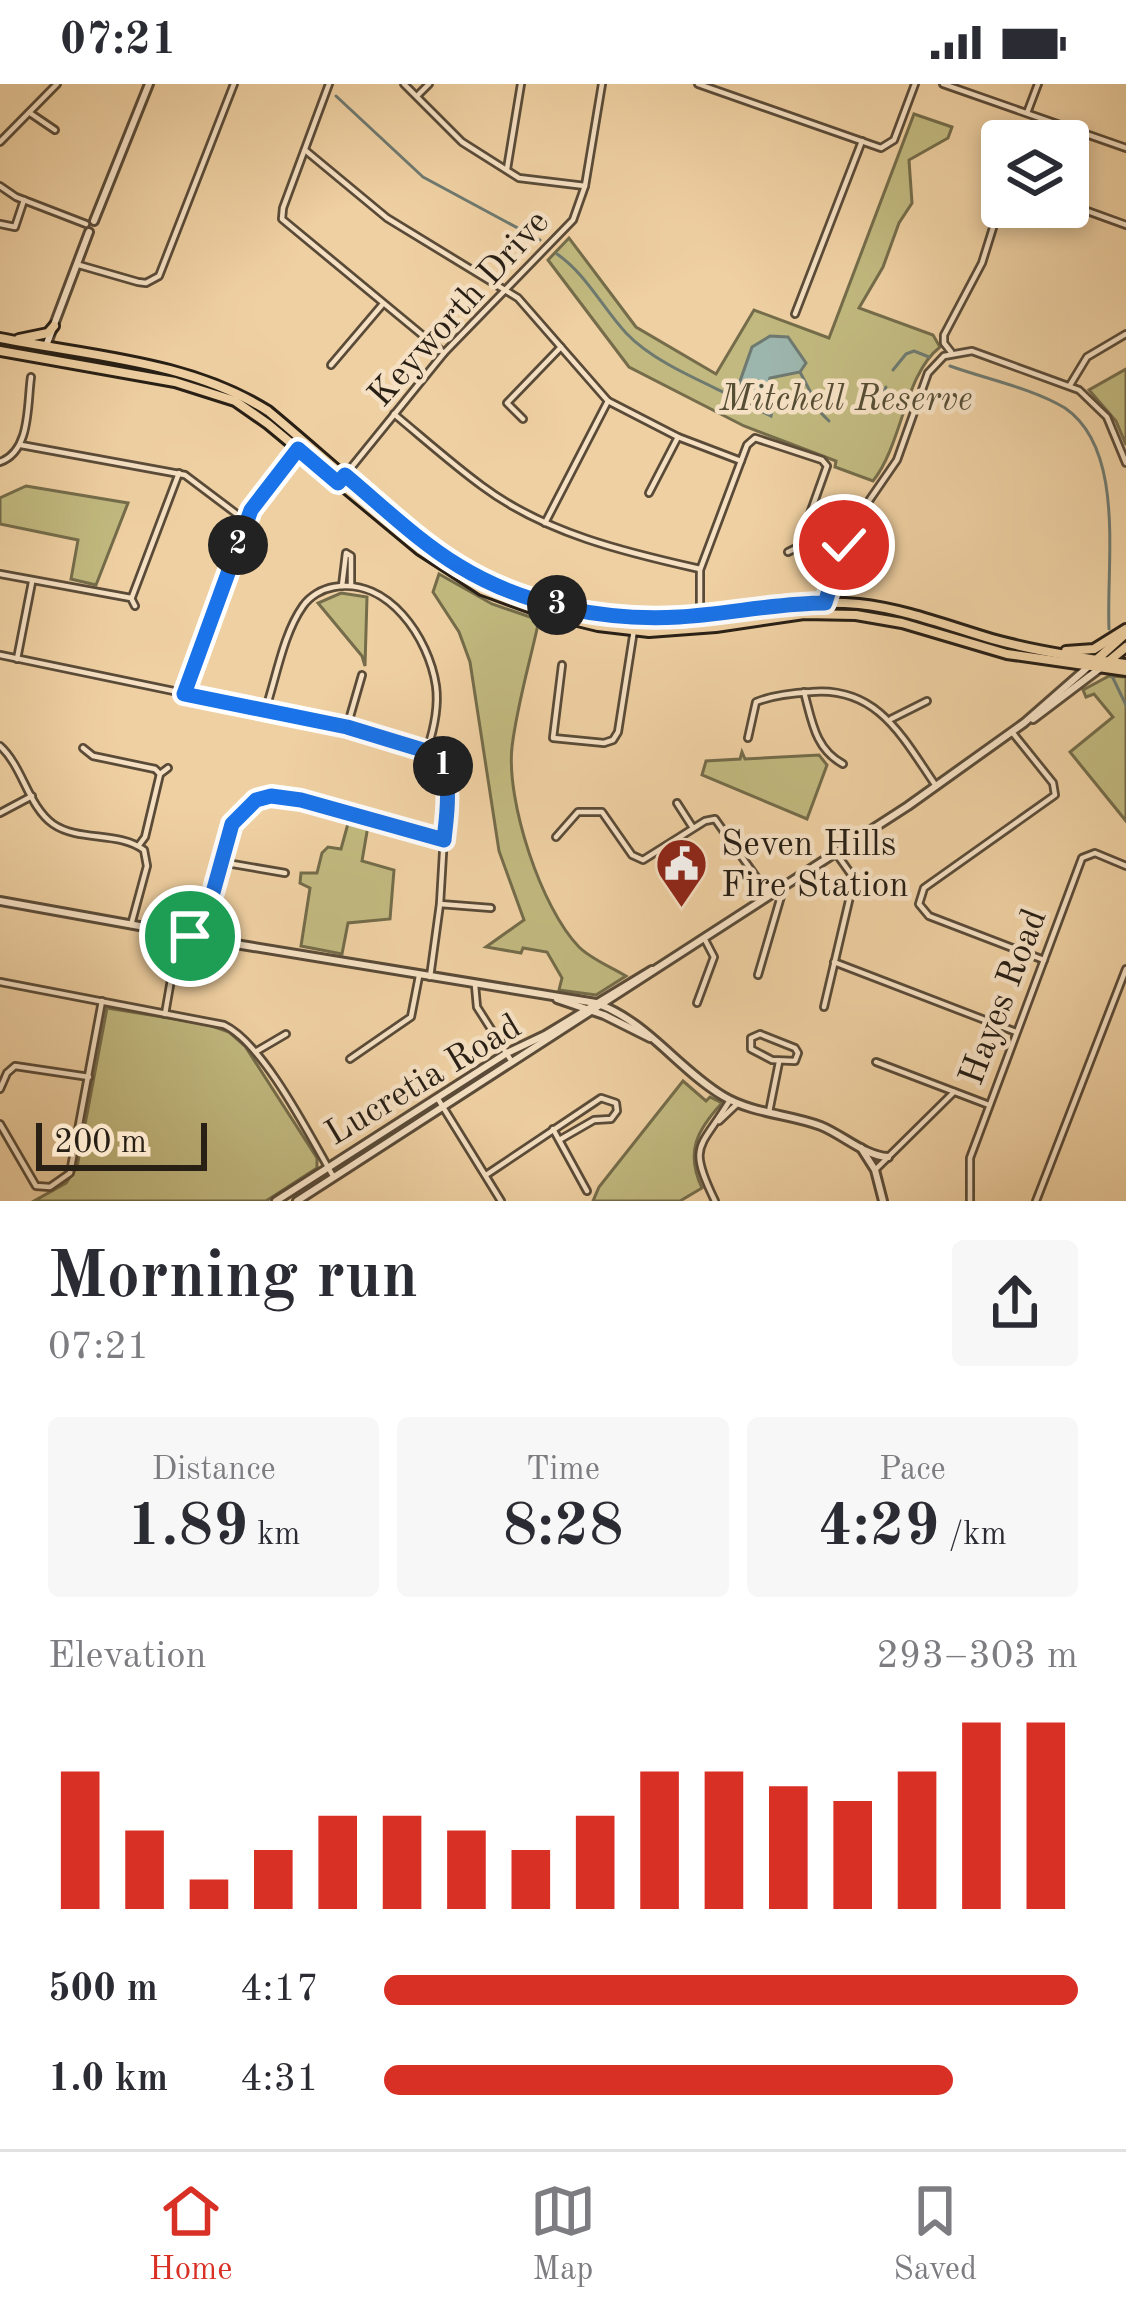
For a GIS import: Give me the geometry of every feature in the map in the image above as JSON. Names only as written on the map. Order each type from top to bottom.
[{"type":"main road","points":[[11,340],[41,335],[54,326]]},
{"type":"main road","points":[[0,338],[166,369],[242,394],[268,410],[420,550],[482,590],[566,619],[635,631],[716,627],[825,608],[892,621],[989,650],[1062,663],[1098,664],[1126,646]]},
{"type":"main road","points":[[0,352],[175,382],[225,397],[251,411],[430,546],[480,578],[534,599],[592,614],[636,617],[774,608],[904,612],[1126,668]]},
{"type":"main road","points":[[1040,650],[1091,650],[1126,632]]},
{"type":"main road","points":[[1098,664],[1126,632]]},
{"type":"street","points":[[2,138],[56,84]]},
{"type":"street","points":[[41,359],[149,84]]},
{"type":"street","points":[[79,265],[138,282],[159,276],[234,84]]},
{"type":"street","points":[[329,84],[282,219],[444,353]]},
{"type":"street","points":[[404,84],[462,142],[519,178],[585,186]]},
{"type":"street","points":[[417,96],[429,84]]},
{"type":"street","points":[[508,169],[520,84]]},
{"type":"street","name":"Keyworth Drive","points":[[341,479],[444,353],[573,220],[585,186],[602,84]]},
{"type":"street","points":[[698,84],[881,148],[890,146],[915,84]]},
{"type":"street","points":[[944,84],[1126,147]]},
{"type":"street","points":[[1027,113],[1038,84]]},
{"type":"street","points":[[30,113],[55,130]]},
{"type":"street","points":[[795,314],[862,141]]},
{"type":"street","points":[[305,149],[386,218],[518,298],[608,401],[740,461]]},
{"type":"street","points":[[0,186],[90,226]]},
{"type":"street","points":[[0,224],[15,227],[25,200]]},
{"type":"street","points":[[1089,212],[1126,225]]},
{"type":"street","points":[[951,352],[944,335],[980,266],[992,228]]},
{"type":"street","points":[[331,365],[382,305]]},
{"type":"street","points":[[1070,385],[1087,357],[1126,334]]},
{"type":"street","points":[[523,419],[507,403],[561,346]]},
{"type":"street","points":[[825,608],[854,524],[900,453],[928,373],[951,352],[972,350],[1070,385],[1107,417],[1126,463]]},
{"type":"street","points":[[0,462],[21,445],[31,377]]},
{"type":"street","points":[[545,523],[608,401]]},
{"type":"street","points":[[394,415],[483,488],[545,523],[589,540],[700,569]]},
{"type":"street","points":[[649,493],[678,436]]},
{"type":"street","points":[[700,615],[700,569],[747,445],[761,437],[822,460],[826,466],[798,547],[788,552]]},
{"type":"street","points":[[21,445],[178,473],[246,521]]},
{"type":"street","points":[[184,694],[246,521],[298,449]]},
{"type":"street","points":[[135,606],[131,598],[178,473]]},
{"type":"street","points":[[342,586],[346,553],[351,556],[351,585]]},
{"type":"street","points":[[0,574],[131,598]]},
{"type":"street","points":[[16,659],[32,580]]},
{"type":"street","points":[[265,711],[303,606],[322,590],[351,585],[385,597],[400,611],[428,658],[438,707],[426,751]]},
{"type":"street","points":[[562,665],[553,738],[610,742],[618,732],[636,617]]},
{"type":"street","points":[[0,656],[347,727],[436,758],[446,772],[440,904],[430,978]]},
{"type":"street","points":[[1062,663],[1070,673],[1068,686]]},
{"type":"street","points":[[1024,723],[1098,664]]},
{"type":"street","points":[[595,1007],[936,786],[1098,664]]},
{"type":"street","points":[[347,727],[362,676]]},
{"type":"street","points":[[804,692],[816,736],[829,756],[843,764]]},
{"type":"street","points":[[748,738],[756,702],[804,692],[848,693],[891,719],[936,786]]},
{"type":"street","points":[[891,719],[927,701]]},
{"type":"street","points":[[1012,732],[1058,792],[924,888],[919,899],[921,910],[929,916],[1044,960]]},
{"type":"street","points":[[0,746],[56,826],[139,845]]},
{"type":"street","points":[[83,748],[93,756],[160,774]]},
{"type":"street","points":[[139,845],[160,774],[168,768]]},
{"type":"street","points":[[0,814],[33,795]]},
{"type":"street","points":[[201,936],[232,824],[256,800],[271,796],[301,800],[444,840]]},
{"type":"street","points":[[676,802],[693,828]]},
{"type":"street","points":[[556,837],[578,812],[602,812],[632,855],[643,860],[715,819],[766,897]]},
{"type":"street","points":[[131,925],[147,866],[139,845]]},
{"type":"street","points":[[824,1007],[853,888],[853,877],[836,853]]},
{"type":"street","name":"Hayes Road","points":[[970,1201],[970,1158],[1084,856],[1095,853],[1126,866]]},
{"type":"street","points":[[221,862],[286,874]]},
{"type":"street","points":[[758,975],[784,886]]},
{"type":"street","points":[[0,901],[556,999],[627,1017]]},
{"type":"street","points":[[440,904],[491,908]]},
{"type":"street","points":[[165,1014],[179,934]]},
{"type":"street","points":[[697,1004],[714,960],[704,938]]},
{"type":"street","points":[[834,962],[1016,1032]]},
{"type":"street","points":[[595,1007],[656,968]]},
{"type":"street","points":[[1036,1201],[1126,970]]},
{"type":"street","points":[[350,1058],[411,1017],[419,976]]},
{"type":"street","points":[[0,982],[224,1025],[240,1033],[333,1176]]},
{"type":"street","points":[[475,985],[477,1007],[512,1062]]},
{"type":"street","points":[[623,993],[621,1007],[627,1017],[734,1102],[824,1127],[877,1156],[888,1157]]},
{"type":"street","points":[[556,999],[595,1007],[653,1039]]},
{"type":"street","points":[[0,1124],[30,1180],[43,1189],[70,1173],[102,1001]]},
{"type":"street","points":[[568,1004],[569,1020]]},
{"type":"street","name":"Lucretia Road","points":[[297,1201],[507,1053],[595,1007]]},
{"type":"street","name":"Lucretia Road","points":[[276,1201],[512,1062],[595,1007]]},
{"type":"street","points":[[256,1052],[286,1034]]},
{"type":"street","points":[[760,1034],[797,1050],[794,1062],[779,1062],[751,1049],[752,1036],[760,1034]]},
{"type":"street","points":[[769,1112],[779,1062]]},
{"type":"street","points":[[876,1062],[989,1105]]},
{"type":"street","points":[[0,1089],[15,1066],[89,1077]]},
{"type":"street","points":[[875,1170],[954,1092]]},
{"type":"street","points":[[486,1175],[601,1098],[616,1103],[611,1119],[593,1120],[560,1139]]},
{"type":"street","points":[[716,1201],[699,1163],[700,1145],[734,1102]]},
{"type":"street","points":[[440,1103],[501,1201]]},
{"type":"street","points":[[553,1129],[587,1191]]},
{"type":"street","points":[[858,1146],[875,1170],[883,1201]]},
{"type":"green space","name":"Mitchell Reserve","points":[[914,114],[952,127],[948,138],[909,160],[912,203],[859,308],[933,335],[940,347],[919,374],[873,481],[835,467],[836,461],[744,426],[629,367],[548,260],[569,238],[636,327],[716,374],[754,310],[829,338]]},
{"type":"green space","points":[[1126,369],[1126,445],[1116,421],[1089,390]]},
{"type":"green space","points":[[26,486],[128,503],[96,585],[71,579],[78,540],[0,524],[0,498]]},
{"type":"green space","points":[[439,574],[492,604],[539,620],[512,747],[515,796],[529,853],[565,929],[584,951],[626,976],[596,995],[559,990],[562,978],[547,952],[486,947],[524,920],[499,851],[470,662],[459,632],[433,592]]},
{"type":"green space","points":[[341,593],[367,597],[365,666],[318,603]]},
{"type":"green space","points":[[1109,676],[1126,677],[1126,821],[1070,752],[1113,717],[1094,694],[1086,697],[1083,690]]},
{"type":"green space","points":[[742,752],[745,759],[819,755],[827,765],[807,819],[702,775],[706,761],[740,759]]},
{"type":"green space","points":[[349,820],[368,826],[362,861],[394,870],[390,919],[348,923],[342,954],[301,946],[310,888],[300,883],[301,873],[317,873],[328,847],[341,849]]},
{"type":"green space","points":[[107,1008],[229,1032],[245,1046],[317,1158],[317,1168],[266,1201],[34,1201],[66,1183],[77,1167]]},
{"type":"green space","points":[[683,1081],[706,1101],[710,1097],[722,1103],[696,1142],[694,1163],[702,1188],[680,1201],[593,1201],[599,1187]]},
{"type":"water","points":[[770,336],[788,337],[806,363],[800,372],[770,378],[766,395],[773,406],[771,416],[759,410],[739,384],[752,347]]},
{"type":"waterway","points":[[336,96],[423,177],[540,240]]},
{"type":"waterway","points":[[557,254],[639,345],[759,410]]},
{"type":"waterway","points":[[893,370],[914,351],[929,357]]},
{"type":"waterway","points":[[950,366],[1052,401],[1084,427],[1097,451],[1109,510],[1109,629]]},
{"type":"waterway","points":[[800,372],[812,395]]},
{"type":"waterway","points":[[878,402],[886,387]]},
{"type":"waterway","points":[[818,410],[829,421]]},
{"type":"waterway","points":[[1112,676],[1126,705]]},
{"type":"place","name":"Seven Hills Fire Station","points":[[682,909]]},
{"type":"route","points":[[190,936],[202,932],[232,824],[256,800],[271,796],[301,800],[444,840],[446,772],[426,751],[347,727],[184,694],[251,510],[298,449],[338,483],[345,475],[430,546],[480,578],[592,614],[641,618],[825,603],[844,545]]}]
